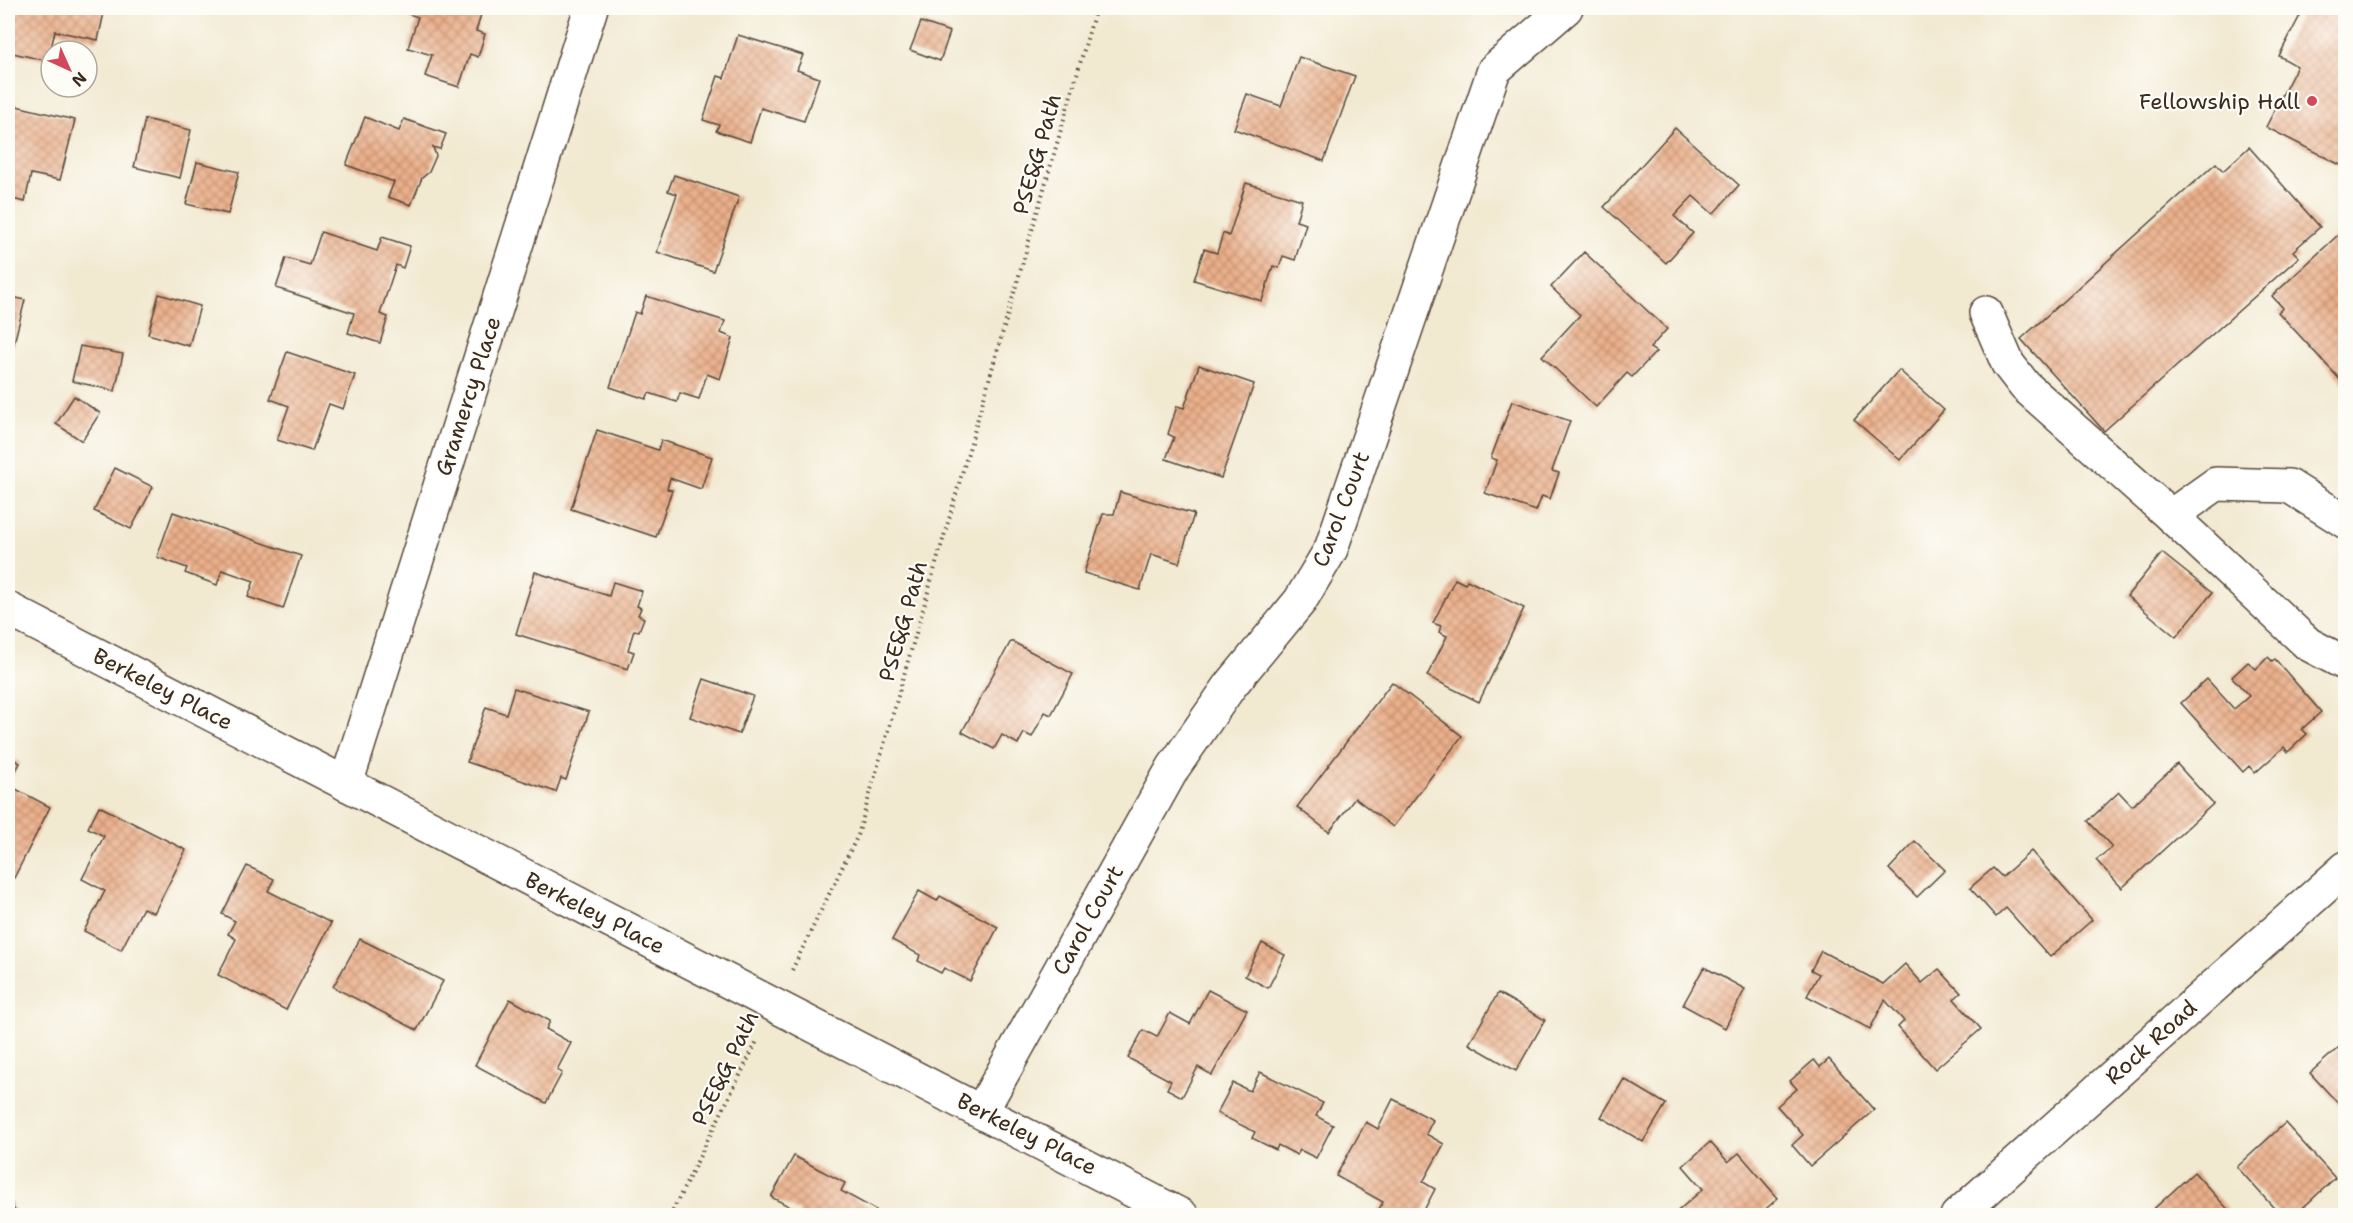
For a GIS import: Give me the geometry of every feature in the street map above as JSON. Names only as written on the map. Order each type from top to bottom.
[{"type":"street","name":"Gramercy Place","points":[[346,784],[591,8]]},
{"type":"street","name":"Carol Court","points":[[982,1110],[1173,768],[1230,686],[1300,601],[1331,549],[1494,70],[1566,8]]},
{"type":"street","points":[[1986,313],[2008,364],[2025,386],[2171,516],[2308,644],[2346,664]]},
{"type":"street","points":[[2171,516],[2216,484],[2289,486],[2346,522]]},
{"type":"street","name":"Berkeley Place","points":[[8,609],[1182,1215]]},
{"type":"street","name":"Rock Road","points":[[1957,1215],[2346,868]]},
{"type":"path","name":"PSE&G Path","points":[[670,1215],[858,835],[1096,8]]},
{"type":"building","points":[[8,8],[105,8],[98,39],[55,31],[53,39],[39,39],[39,59],[8,52]]},
{"type":"building","points":[[189,8],[207,8],[205,13]]},
{"type":"building","points":[[403,8],[483,8],[476,31],[485,34],[478,57],[470,54],[459,87],[425,76],[432,55],[408,48],[418,17],[402,12]]},
{"type":"building","name":"Fellowship Hall","points":[[2304,8],[2346,8],[2346,168],[2266,127],[2297,66],[2279,56]]},
{"type":"building","points":[[921,22],[950,32],[940,61],[910,50]]},
{"type":"building","points":[[738,35],[803,55],[797,70],[819,78],[804,121],[761,108],[750,142],[716,131],[719,125],[703,120],[718,76],[724,78]]},
{"type":"building","points":[[1299,57],[1355,76],[1324,161],[1234,129],[1247,94],[1281,106]]},
{"type":"building","points":[[8,104],[75,120],[60,180],[31,174],[25,202],[8,198]]},
{"type":"building","points":[[365,117],[399,131],[404,119],[446,134],[440,149],[433,147],[436,156],[429,172],[422,178],[411,205],[388,197],[394,182],[346,165]]},
{"type":"building","points":[[145,119],[191,130],[180,178],[134,167]]},
{"type":"building","points":[[1675,128],[1739,185],[1713,214],[1693,196],[1674,216],[1693,233],[1666,263],[1604,207]]},
{"type":"building","points":[[2249,147],[2320,227],[2293,251],[2299,257],[2104,431],[2021,339],[2216,163],[2223,171]]},
{"type":"building","points":[[197,162],[239,172],[228,214],[186,204]]},
{"type":"building","points":[[674,175],[739,197],[713,271],[657,252],[677,194],[668,191]]},
{"type":"building","points":[[1246,183],[1302,200],[1296,221],[1306,224],[1295,260],[1283,256],[1279,268],[1273,266],[1262,301],[1194,280],[1204,249],[1217,253],[1223,233],[1229,236]]},
{"type":"building","points":[[321,232],[377,251],[382,237],[410,246],[403,268],[396,265],[380,314],[388,317],[380,343],[348,333],[354,313],[276,288],[286,258],[310,265]]},
{"type":"building","points":[[2338,235],[2346,243],[2346,386],[2278,312],[2283,308],[2272,296]]},
{"type":"building","points":[[1584,252],[1667,329],[1650,348],[1656,352],[1632,377],[1627,373],[1596,407],[1542,356],[1580,315],[1551,287]]},
{"type":"building","points":[[159,294],[200,306],[189,346],[148,334]]},
{"type":"building","points":[[8,296],[25,300],[13,347],[8,345]]},
{"type":"building","points":[[646,296],[725,321],[721,333],[733,338],[720,379],[707,374],[699,399],[680,393],[677,402],[649,393],[646,399],[610,387],[635,312],[640,314]]},
{"type":"building","points":[[80,346],[123,354],[115,391],[72,381]]},
{"type":"building","points":[[287,352],[355,375],[343,409],[329,404],[312,451],[277,440],[289,406],[270,399]]},
{"type":"building","points":[[1199,365],[1254,384],[1221,478],[1166,459],[1174,437],[1168,434],[1177,406],[1184,408]]},
{"type":"building","points":[[1899,370],[1944,410],[1900,460],[1854,420]]},
{"type":"building","points":[[74,396],[100,413],[82,441],[56,424]]},
{"type":"building","points":[[1512,401],[1570,421],[1552,471],[1559,473],[1550,499],[1542,496],[1536,511],[1485,493],[1497,460],[1491,458]]},
{"type":"building","points":[[597,430],[658,450],[661,440],[712,457],[701,489],[670,478],[667,489],[672,490],[656,537],[571,509]]},
{"type":"building","points":[[115,468],[153,487],[131,529],[94,511]]},
{"type":"building","points":[[1120,492],[1194,514],[1179,563],[1151,554],[1140,590],[1084,573],[1103,514],[1114,514]]},
{"type":"building","points":[[173,512],[301,556],[283,609],[248,597],[254,581],[222,570],[217,585],[185,573],[187,568],[157,557]]},
{"type":"building","points":[[2162,553],[2212,593],[2176,637],[2127,596]]},
{"type":"building","points":[[535,572],[609,596],[613,582],[642,591],[637,606],[641,608],[638,615],[644,618],[639,631],[634,630],[628,650],[634,652],[628,669],[516,634]]},
{"type":"building","points":[[1455,579],[1465,584],[1467,580],[1524,608],[1479,702],[1427,676],[1447,636],[1439,632],[1441,626],[1433,623]]},
{"type":"building","points":[[1011,641],[1073,674],[1051,715],[1045,712],[1032,737],[1024,733],[1018,744],[1002,735],[994,749],[962,732]]},
{"type":"building","points":[[2268,657],[2272,661],[2275,659],[2321,712],[2302,729],[2307,734],[2288,752],[2284,747],[2255,773],[2249,766],[2243,772],[2181,703],[2207,679],[2234,709],[2249,696],[2232,677],[2248,662],[2256,669]]},
{"type":"building","points":[[704,679],[753,696],[739,734],[690,717]]},
{"type":"building","points":[[1392,682],[1462,736],[1393,827],[1355,798],[1329,832],[1297,807]]},
{"type":"building","points":[[514,688],[589,712],[566,780],[561,778],[556,792],[467,762],[486,707],[506,714]]},
{"type":"building","points":[[8,756],[20,763],[8,785]]},
{"type":"building","points":[[2177,764],[2213,804],[2122,888],[2096,860],[2112,847],[2088,821],[2119,792],[2132,806]]},
{"type":"building","points":[[8,785],[50,807],[14,878],[8,875]]},
{"type":"building","points":[[99,806],[186,850],[154,913],[143,908],[121,950],[84,931],[105,891],[82,879],[104,836],[88,828]]},
{"type":"building","points":[[1915,841],[1945,870],[1917,897],[1889,869]]},
{"type":"building","points":[[2031,851],[2092,920],[2050,957],[2006,908],[1996,917],[1970,888],[1993,868],[2002,877]]},
{"type":"building","points":[[247,866],[274,879],[268,891],[331,923],[286,1010],[218,975],[236,939],[228,934],[235,921],[222,914]]},
{"type":"building","points":[[919,891],[937,901],[940,896],[998,927],[970,981],[944,968],[941,973],[918,961],[920,955],[892,940]]},
{"type":"building","points":[[360,939],[443,981],[417,1030],[333,987]]},
{"type":"building","points":[[1262,943],[1285,955],[1268,988],[1245,976]]},
{"type":"building","points":[[1821,951],[1883,984],[1905,964],[1922,983],[1939,969],[1961,993],[1954,999],[1981,1029],[1935,1069],[1898,1027],[1904,1021],[1885,1000],[1870,1029],[1807,996],[1819,974],[1811,970]]},
{"type":"building","points":[[1704,967],[1745,989],[1725,1028],[1683,1005]]},
{"type":"building","points":[[1208,990],[1247,1010],[1212,1075],[1198,1067],[1182,1097],[1167,1089],[1171,1081],[1128,1058],[1143,1030],[1157,1037],[1170,1013],[1190,1024]]},
{"type":"building","points":[[1498,993],[1545,1020],[1516,1071],[1469,1044]]},
{"type":"building","points":[[510,999],[550,1021],[546,1029],[571,1043],[557,1070],[562,1073],[546,1103],[475,1065]]},
{"type":"building","points":[[2346,1041],[2346,1112],[2310,1073]]},
{"type":"building","points":[[1829,1059],[1874,1110],[1810,1166],[1792,1145],[1803,1135],[1777,1106],[1797,1089],[1790,1081],[1814,1060],[1820,1067]]},
{"type":"building","points":[[1260,1072],[1323,1103],[1316,1116],[1333,1125],[1316,1158],[1300,1150],[1297,1155],[1278,1145],[1276,1150],[1252,1138],[1255,1132],[1217,1113],[1233,1083],[1250,1091]]},
{"type":"building","points":[[1624,1079],[1666,1104],[1643,1142],[1601,1117]]},
{"type":"building","points":[[1393,1099],[1433,1120],[1426,1134],[1444,1144],[1423,1182],[1435,1189],[1421,1216],[1375,1216],[1383,1202],[1336,1176],[1366,1122],[1378,1129]]},
{"type":"building","points":[[2285,1123],[2335,1178],[2294,1216],[2281,1216],[2237,1167]]},
{"type":"building","points":[[1710,1142],[1728,1162],[1739,1153],[1778,1198],[1758,1216],[1672,1216],[1703,1189],[1683,1166]]},
{"type":"building","points":[[794,1156],[845,1183],[841,1191],[876,1210],[873,1216],[798,1216],[800,1212],[771,1197]]},
{"type":"building","points":[[2194,1172],[2234,1216],[2146,1216]]},
{"type":"building","points":[[8,1200],[11,1201],[14,1210],[24,1216],[8,1216]]},
{"type":"place","name":"Fellowship Hall","points":[[2312,101]]}]
